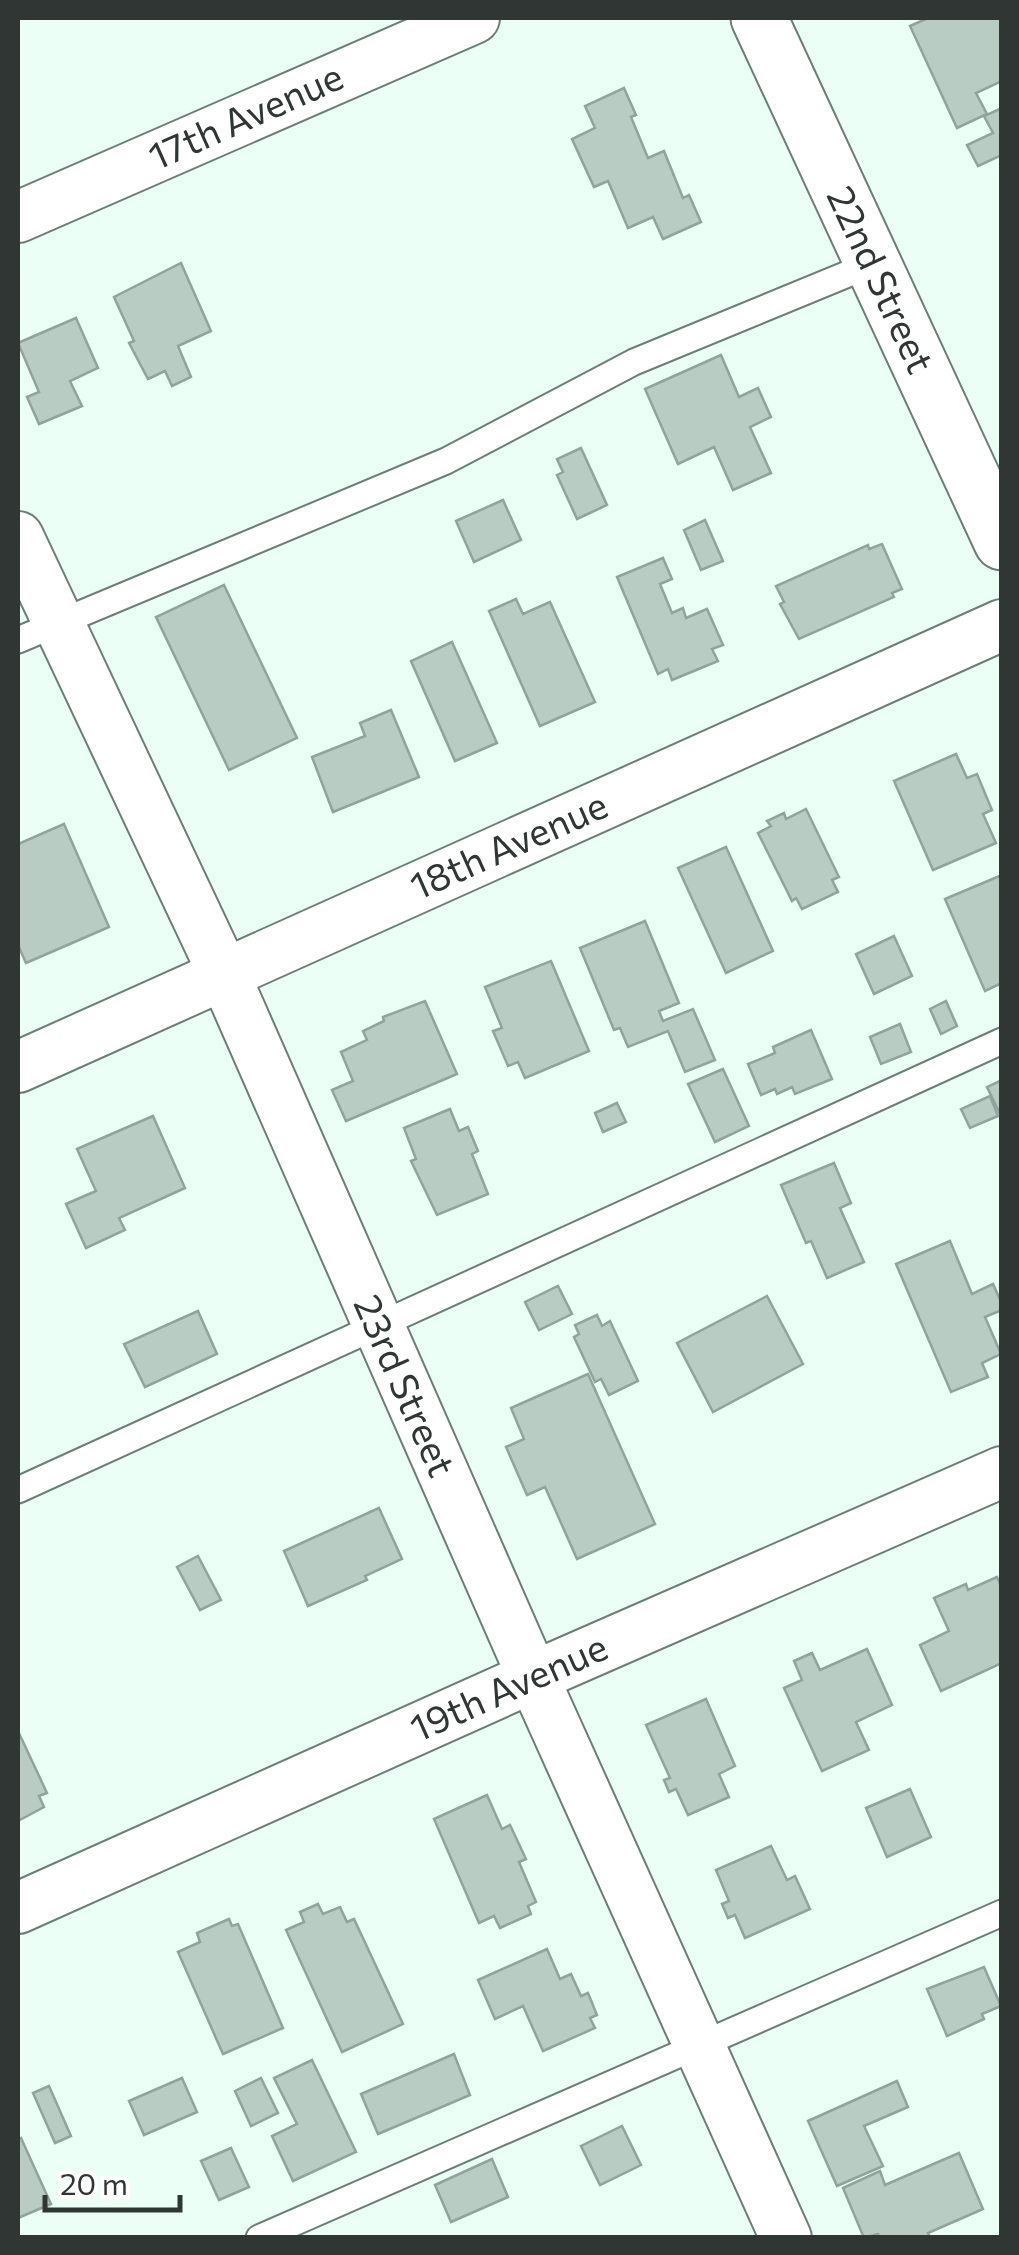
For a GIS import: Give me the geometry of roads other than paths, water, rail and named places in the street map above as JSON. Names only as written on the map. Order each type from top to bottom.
[{"type":"street","name":"17th Avenue","points":[[18,217],[474,18]]},
{"type":"street","name":"22nd Street","points":[[759,18],[1002,542]]},
{"type":"street","name":"23rd Street","points":[[18,537],[38,632],[224,974],[532,1677],[786,2238]]},
{"type":"street","name":"18th Avenue","points":[[18,1067],[1002,625]]},
{"type":"street","name":"19th Avenue","points":[[18,1908],[1002,1472]]},
{"type":"lane","points":[[38,632],[446,462],[634,362],[872,264]]},
{"type":"lane","points":[[18,1490],[1002,1042]]},
{"type":"lane","points":[[259,2238],[1002,1912]]}]
